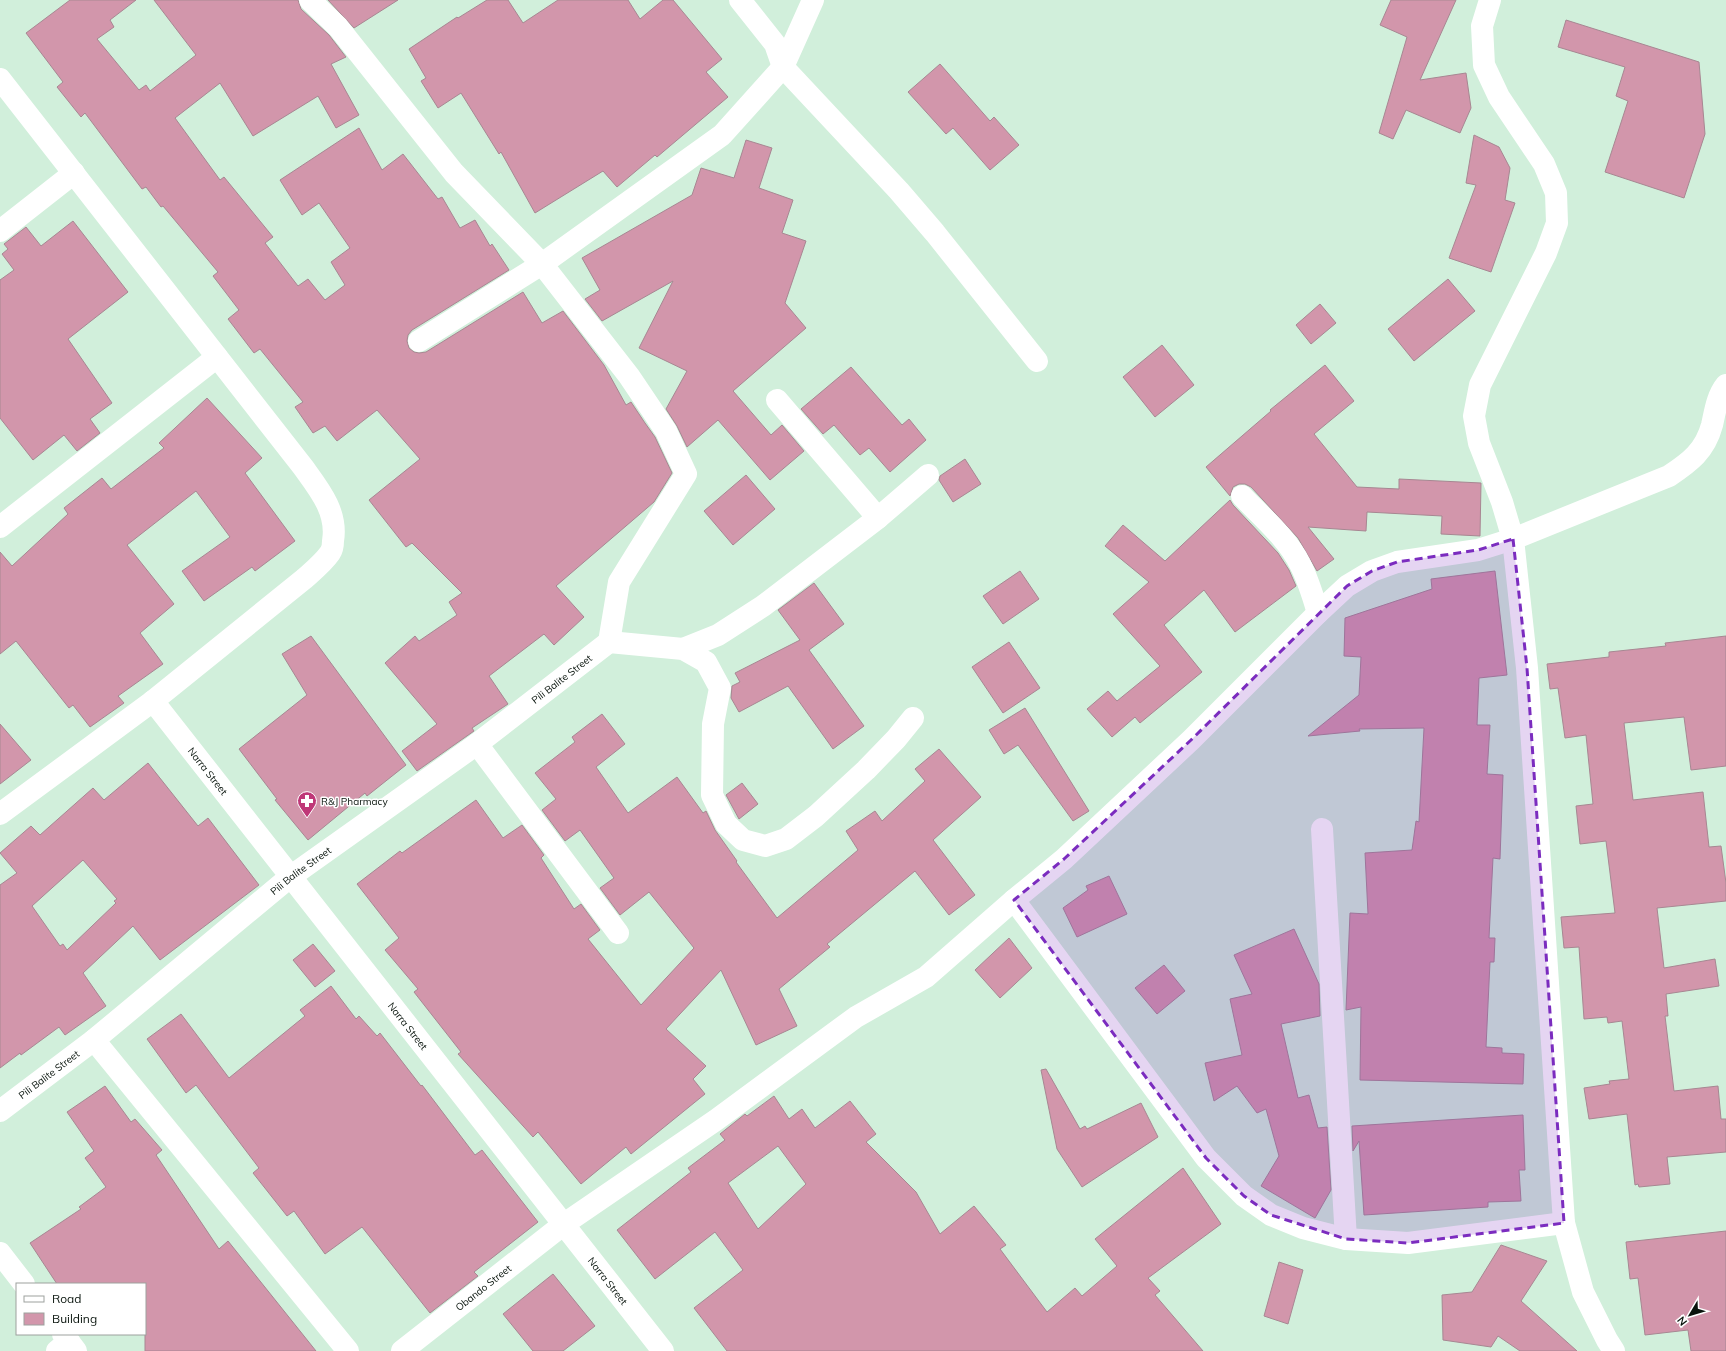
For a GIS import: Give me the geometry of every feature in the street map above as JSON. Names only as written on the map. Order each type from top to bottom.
[{"type":"street","points":[[310,0],[338,27],[454,173],[542,264],[633,382],[666,431],[686,474],[619,582],[610,642],[683,649],[706,662],[720,688],[713,724],[712,796],[726,824],[742,840],[765,846],[786,839],[816,816],[866,770],[896,739],[913,718]]},
{"type":"street","points":[[740,0],[775,44],[783,67],[904,197],[935,233],[1037,361]]},
{"type":"street","points":[[419,341],[542,264],[722,135],[783,67],[813,0]]},
{"type":"street","points":[[1490,0],[1482,26],[1484,65],[1499,97],[1544,164],[1556,193],[1557,223],[1546,253],[1480,385],[1474,416],[1479,443],[1502,502],[1513,539],[1529,692],[1564,1223],[1583,1292],[1614,1351]]},
{"type":"street","points":[[0,79],[320,490],[331,512],[335,531],[332,551],[322,563],[304,579],[153,701],[0,814]]},
{"type":"street","points":[[0,231],[74,173]]},
{"type":"street","points":[[0,527],[217,357]]},
{"type":"street","name":"Obando Street","points":[[402,1351],[564,1224],[716,1120],[856,1017],[926,978],[1014,900],[1064,859],[1191,740],[1347,586],[1372,570],[1397,562],[1478,550],[1513,539],[1669,476],[1691,461],[1704,446],[1711,427],[1716,405],[1726,385]]},
{"type":"street","points":[[777,400],[878,518]]},
{"type":"street","points":[[683,649],[718,635],[763,606],[878,518],[928,475]]},
{"type":"street","points":[[1242,496],[1283,539],[1300,562],[1310,584],[1318,613]]},
{"type":"street","name":"Pili Balite Street","points":[[0,1111],[94,1040],[290,877],[477,744],[610,642]]},
{"type":"street","name":"Narra Street","points":[[153,701],[663,1351]]},
{"type":"street","points":[[477,744],[618,933]]},
{"type":"street","points":[[1322,829],[1346,1239]]},
{"type":"street","points":[[1014,900],[1206,1158],[1244,1196],[1270,1215],[1302,1228],[1346,1239],[1408,1243],[1564,1223]]},
{"type":"street","points":[[94,1040],[348,1351]]},
{"type":"street","points":[[0,1253],[23,1283]]},
{"type":"highlighted area","points":[[1513,539],[1527,668],[1564,1223],[1408,1243],[1346,1239],[1271,1215],[1244,1196],[1206,1158],[1014,900],[1064,859],[1191,740],[1347,586],[1372,571],[1397,562],[1478,550]]},
{"type":"building","points":[[70,0],[136,0],[110,20],[114,27],[97,39],[139,90],[146,85],[150,91],[196,55],[154,0],[298,0],[301,9],[329,35],[346,57],[331,64],[359,115],[336,128],[318,96],[253,136],[220,83],[175,118],[220,180],[224,177],[273,237],[265,243],[298,286],[308,279],[325,300],[345,285],[331,262],[350,248],[319,203],[302,215],[280,180],[359,128],[382,170],[403,154],[438,199],[442,197],[460,228],[475,220],[490,246],[492,244],[509,270],[412,330],[408,335],[407,341],[409,348],[414,352],[426,352],[523,292],[542,323],[563,311],[604,365],[626,405],[631,402],[655,437],[672,473],[654,502],[556,586],[584,617],[554,645],[544,634],[489,676],[508,704],[472,728],[474,731],[417,771],[402,751],[437,724],[385,663],[415,636],[419,641],[457,615],[449,602],[462,593],[412,543],[406,547],[369,500],[420,459],[377,410],[337,441],[325,426],[313,433],[295,407],[303,402],[260,349],[254,353],[228,319],[239,310],[213,276],[218,272],[163,206],[161,207],[146,187],[142,189],[85,113],[81,117],[57,87],[63,82],[26,33]]},
{"type":"building","points":[[328,0],[398,0],[354,28]]},
{"type":"building","points":[[487,0],[508,0],[523,23],[558,0],[628,0],[640,19],[663,0],[673,0],[722,59],[706,72],[728,97],[657,157],[655,155],[617,187],[603,171],[535,213],[501,152],[499,154],[461,93],[438,108],[421,81],[426,78],[409,49],[457,17],[458,18]]},
{"type":"building","points":[[1391,0],[1456,0],[1420,80],[1466,73],[1471,108],[1460,133],[1406,110],[1393,139],[1379,133],[1407,37],[1380,25]]},
{"type":"building","points":[[1566,20],[1699,62],[1705,134],[1684,198],[1605,172],[1628,101],[1616,96],[1625,67],[1558,47]]},
{"type":"building","points":[[940,64],[990,121],[994,117],[1019,145],[990,170],[953,128],[946,134],[908,92]]},
{"type":"building","points":[[1474,135],[1499,147],[1510,168],[1505,200],[1515,203],[1491,272],[1449,258],[1476,185],[1466,183]]},
{"type":"building","points":[[746,140],[772,148],[759,188],[793,200],[782,233],[806,241],[785,303],[806,328],[733,391],[771,435],[782,425],[804,451],[770,480],[718,420],[687,447],[677,426],[666,409],[687,371],[639,348],[673,281],[602,321],[585,299],[600,290],[582,258],[692,195],[701,168],[734,178]]},
{"type":"building","points":[[73,221],[128,292],[68,339],[112,403],[90,419],[100,433],[77,451],[64,435],[33,460],[0,418],[0,280],[14,270],[2,254],[8,249],[4,244],[26,227],[41,246]]},
{"type":"building","points":[[1448,279],[1475,311],[1414,361],[1388,329]]},
{"type":"building","points":[[1320,304],[1336,323],[1311,344],[1296,325]]},
{"type":"building","points":[[1162,345],[1194,385],[1155,417],[1123,377]]},
{"type":"building","points":[[1325,365],[1354,401],[1314,434],[1357,487],[1399,489],[1399,479],[1481,483],[1480,536],[1441,534],[1442,516],[1367,512],[1366,531],[1308,527],[1334,559],[1317,571],[1298,538],[1251,487],[1245,484],[1239,484],[1233,487],[1230,496],[1206,467],[1271,411],[1270,410]]},
{"type":"building","points":[[851,367],[902,425],[909,419],[926,440],[890,472],[869,448],[860,455],[834,425],[823,434],[801,409]]},
{"type":"building","points":[[207,398],[262,458],[245,473],[295,541],[255,571],[252,567],[204,601],[182,571],[230,537],[196,491],[127,545],[174,604],[140,633],[163,664],[118,696],[124,703],[90,727],[73,705],[69,708],[16,641],[0,654],[0,552],[12,566],[68,514],[64,508],[102,478],[111,489],[164,448],[159,443]]},
{"type":"building","points":[[965,459],[981,484],[953,502],[939,480],[940,476]]},
{"type":"building","points":[[746,475],[775,509],[733,545],[704,511]]},
{"type":"building","points":[[1230,500],[1278,553],[1289,570],[1296,586],[1235,632],[1204,590],[1164,625],[1202,672],[1140,723],[1135,717],[1112,737],[1087,709],[1108,691],[1117,701],[1160,666],[1113,614],[1149,582],[1105,546],[1123,525],[1165,561]]},
{"type":"building","points":[[1020,571],[1039,599],[1003,624],[983,596]]},
{"type":"building","points":[[1495,571],[1507,675],[1479,678],[1477,725],[1490,725],[1487,774],[1503,775],[1500,859],[1493,858],[1489,938],[1495,938],[1494,962],[1490,962],[1486,1047],[1502,1048],[1502,1053],[1524,1054],[1523,1084],[1360,1080],[1361,1007],[1346,1010],[1350,913],[1368,914],[1365,853],[1412,850],[1416,821],[1419,822],[1424,728],[1359,729],[1360,731],[1308,736],[1359,695],[1361,657],[1344,656],[1345,618],[1432,589],[1431,579]]},
{"type":"building","points":[[814,583],[844,624],[809,650],[864,726],[833,749],[788,686],[739,712],[731,698],[732,686],[740,682],[735,673],[800,640],[778,610]]},
{"type":"building","points":[[311,636],[406,765],[367,796],[365,793],[308,840],[275,800],[277,799],[239,749],[307,695],[282,654]]},
{"type":"building","points":[[1726,636],[1726,766],[1691,770],[1684,717],[1624,723],[1633,800],[1703,792],[1709,847],[1721,846],[1726,883],[1726,901],[1657,908],[1664,968],[1715,959],[1719,986],[1666,994],[1668,1016],[1665,1016],[1674,1091],[1718,1086],[1721,1119],[1726,1119],[1726,1152],[1667,1157],[1670,1184],[1639,1187],[1638,1184],[1635,1185],[1627,1114],[1589,1119],[1584,1088],[1610,1084],[1609,1081],[1629,1079],[1622,1021],[1608,1023],[1607,1017],[1584,1019],[1579,947],[1564,948],[1561,917],[1615,913],[1606,841],[1580,844],[1576,806],[1593,804],[1586,735],[1565,738],[1558,688],[1550,689],[1547,664],[1609,657],[1609,652],[1666,646],[1665,643]]},
{"type":"building","points":[[1009,642],[1040,688],[1003,713],[972,667]]},
{"type":"building","points":[[1025,708],[1089,811],[1073,821],[1018,745],[1004,754],[989,730]]},
{"type":"building","points":[[602,714],[625,744],[596,767],[628,813],[677,777],[703,813],[706,811],[715,830],[737,861],[736,862],[777,918],[858,850],[846,831],[875,811],[882,821],[925,781],[915,769],[939,749],[981,797],[933,840],[975,895],[949,915],[915,871],[827,944],[830,947],[779,989],[797,1026],[756,1045],[721,970],[666,1029],[706,1066],[693,1079],[705,1094],[631,1154],[626,1147],[581,1184],[538,1132],[533,1137],[458,1054],[461,1052],[414,992],[418,989],[385,950],[399,938],[357,884],[400,851],[402,853],[476,800],[503,838],[522,825],[544,855],[541,858],[574,909],[581,904],[600,930],[588,939],[641,1005],[694,948],[649,892],[620,915],[600,888],[614,878],[580,830],[565,841],[542,810],[556,799],[535,773],[575,742],[572,737]]},
{"type":"building","points":[[0,724],[31,760],[0,784]]},
{"type":"building","points":[[148,763],[198,826],[208,818],[259,885],[160,960],[133,926],[83,973],[106,1006],[65,1035],[59,1027],[21,1055],[20,1053],[0,1068],[0,885],[17,873],[0,853],[31,826],[40,835],[93,788],[104,800]],"holes":[[[83,860],[117,899],[114,901],[116,903],[67,950],[63,944],[60,946],[32,906]]]},
{"type":"building","points":[[742,783],[758,804],[739,819],[726,795]]},
{"type":"building","points":[[1109,876],[1127,914],[1077,937],[1063,908],[1088,890],[1086,886]]},
{"type":"building","points":[[1294,929],[1319,984],[1320,1016],[1281,1024],[1298,1098],[1309,1095],[1318,1128],[1327,1127],[1331,1190],[1315,1218],[1261,1186],[1279,1156],[1266,1109],[1257,1113],[1237,1086],[1214,1101],[1205,1063],[1242,1055],[1230,999],[1252,994],[1234,955]]},
{"type":"building","points":[[1009,938],[1032,968],[1000,998],[975,970]]},
{"type":"building","points":[[313,944],[335,971],[315,987],[293,960]]},
{"type":"building","points":[[1164,965],[1185,991],[1157,1014],[1135,988]]},
{"type":"building","points":[[331,986],[356,1019],[359,1016],[377,1036],[380,1033],[475,1155],[482,1150],[538,1222],[474,1272],[478,1276],[430,1313],[362,1227],[325,1254],[294,1211],[287,1216],[253,1173],[259,1168],[196,1085],[186,1093],[147,1039],[181,1014],[229,1078],[305,1016],[300,1010]]},
{"type":"building","points":[[1046,1069],[1080,1129],[1085,1126],[1087,1129],[1141,1103],[1158,1137],[1082,1187],[1057,1149],[1041,1070]]},
{"type":"building","points":[[105,1086],[131,1122],[135,1119],[162,1150],[156,1155],[219,1249],[228,1241],[316,1351],[145,1351],[146,1283],[56,1283],[30,1243],[81,1209],[79,1207],[106,1187],[85,1158],[94,1151],[67,1112]]},
{"type":"building","points":[[774,1096],[789,1119],[802,1109],[815,1128],[850,1101],[876,1134],[866,1142],[916,1192],[940,1234],[974,1206],[1006,1245],[1000,1249],[1047,1312],[1075,1288],[1082,1296],[1117,1266],[1095,1239],[1183,1168],[1221,1224],[1148,1278],[1160,1291],[1155,1295],[1203,1351],[727,1351],[694,1308],[743,1270],[715,1232],[655,1279],[617,1230],[691,1172],[688,1168],[725,1140],[720,1134],[745,1114],[747,1116]],"holes":[[[778,1146],[806,1184],[758,1229],[728,1183]]]},
{"type":"building","points":[[1523,1115],[1525,1170],[1519,1170],[1521,1201],[1488,1202],[1488,1207],[1364,1215],[1359,1141],[1353,1151],[1352,1126]]},
{"type":"building","points":[[1726,1231],[1726,1351],[1691,1351],[1688,1330],[1645,1335],[1638,1278],[1630,1279],[1626,1242]]},
{"type":"building","points":[[1501,1245],[1547,1261],[1521,1301],[1577,1351],[1520,1351],[1498,1336],[1491,1347],[1443,1340],[1442,1295],[1472,1292]]},
{"type":"building","points":[[1279,1262],[1303,1270],[1288,1324],[1264,1316]]},
{"type":"building","points":[[553,1274],[595,1326],[563,1351],[533,1351],[503,1314]]},
{"type":"place","name":"R&J Pharmacy","points":[[307,818]]}]
